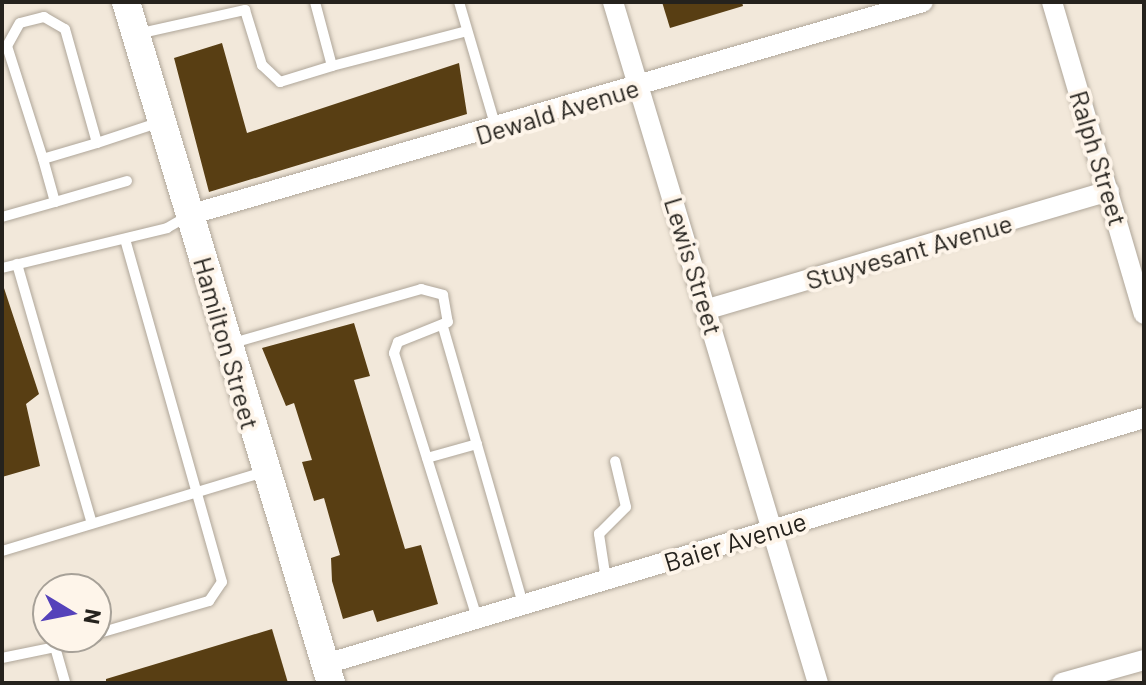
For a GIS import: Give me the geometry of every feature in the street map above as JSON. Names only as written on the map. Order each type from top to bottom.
[{"type":"street","name":"Hamilton Street","points":[[126,2],[328,673]]},
{"type":"street","name":"Lewis Street","points":[[613,2],[708,309],[818,683]]},
{"type":"street","name":"Dewald Avenue","points":[[189,215],[496,130],[923,2]]},
{"type":"street","name":"Ralph Street","points":[[1052,2],[1144,314]]},
{"type":"street","name":"Stuyvesant Avenue","points":[[708,309],[1109,191]]},
{"type":"street","name":"Baier Avenue","points":[[328,673],[477,618],[1144,418]]},
{"type":"street","points":[[1062,683],[1144,660]]},
{"type":"lane","points":[[315,2],[332,66]]},
{"type":"lane","points":[[459,2],[496,130]]},
{"type":"lane","points":[[136,35],[235,7],[251,19],[269,77],[280,82],[467,31]]},
{"type":"lane","points":[[55,202],[7,46],[20,23],[44,17],[65,29],[97,143]]},
{"type":"lane","points":[[43,159],[162,122]]},
{"type":"lane","points":[[2,217],[127,181]]},
{"type":"lane","points":[[2,268],[125,239],[189,215]]},
{"type":"lane","points":[[112,629],[218,594],[222,582],[125,239]]},
{"type":"lane","points":[[17,264],[92,523]]},
{"type":"lane","points":[[227,345],[421,289],[437,290],[449,305],[443,327],[523,605]]},
{"type":"lane","points":[[443,327],[395,346],[477,618]]},
{"type":"lane","points":[[427,458],[477,444]]},
{"type":"lane","points":[[606,580],[599,534],[626,507],[615,461]]},
{"type":"lane","points":[[2,551],[266,471]]},
{"type":"lane","points":[[2,658],[32,652]]},
{"type":"lane","points":[[57,653],[65,683]]},
{"type":"building","points":[[662,2],[742,2],[743,6],[670,28]]},
{"type":"building","points":[[222,43],[247,133],[459,63],[467,114],[209,192],[174,58]]},
{"type":"building","points":[[2,282],[39,394],[26,404],[40,466],[2,477]]},
{"type":"building","points":[[354,323],[370,376],[354,380],[405,549],[421,545],[438,604],[377,622],[373,610],[343,619],[332,581],[331,558],[340,555],[324,498],[314,501],[302,462],[312,460],[294,403],[286,406],[262,348]]},
{"type":"building","points":[[272,629],[288,683],[106,683],[106,679]]}]
